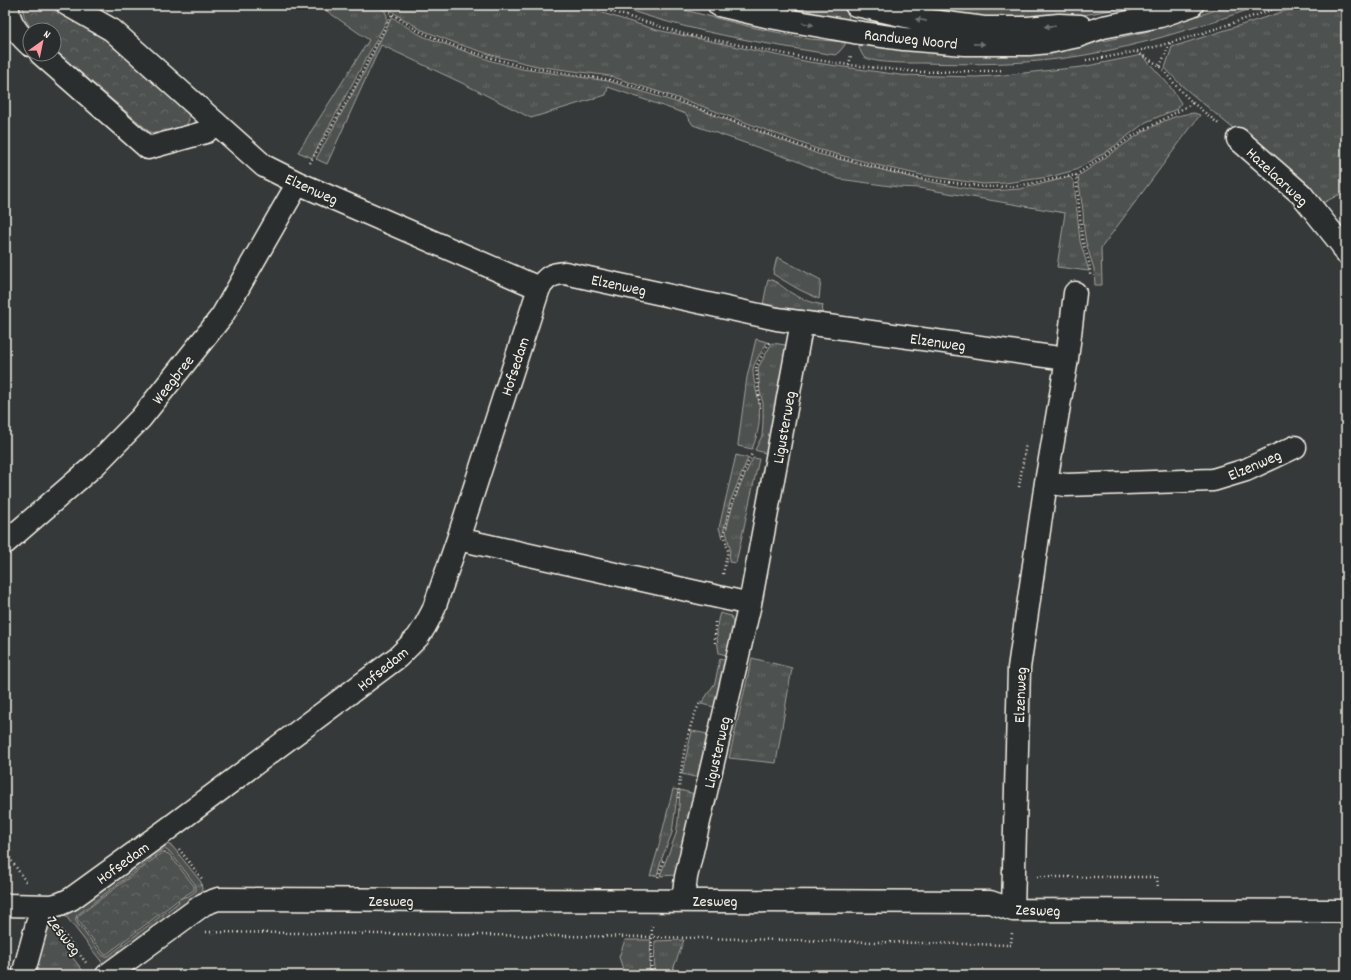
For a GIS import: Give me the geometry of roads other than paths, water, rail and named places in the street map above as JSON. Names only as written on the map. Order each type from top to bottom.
[{"type":"street","points":[[8,5],[8,13],[11,20],[22,36]]},
{"type":"street","name":"Elzenweg","points":[[68,5],[112,30],[264,166],[298,183],[539,288],[545,279],[554,274],[565,273],[777,319],[1067,359]]},
{"type":"street","name":"Randweg Noord","points":[[719,5],[773,9],[854,32],[904,39],[965,44],[1029,44],[1049,42],[1078,36],[1103,27],[1160,16],[1192,5]]},
{"type":"street","name":"Randweg Noord","points":[[856,5],[924,20],[984,28],[1028,28],[1059,25],[1103,27]]},
{"type":"street","points":[[50,62],[148,148],[206,132],[215,122]]},
{"type":"street","name":"Hazelaarweg","points":[[1238,139],[1302,194],[1342,245],[1346,253]]},
{"type":"street","name":"Weegbree","points":[[5,544],[96,464],[141,418],[222,316],[298,183]]},
{"type":"street","name":"Hofsedam","points":[[42,906],[60,904],[71,899],[392,662],[421,632],[433,610],[458,539],[539,288]]},
{"type":"street","name":"Elzenweg","points":[[1013,910],[1019,668],[1046,482],[1067,359],[1075,293]]},
{"type":"street","name":"Ligusterweg","points":[[683,900],[688,869],[750,604],[802,322]]},
{"type":"street","name":"Elzenweg","points":[[1046,482],[1066,485],[1213,480],[1246,470],[1295,447]]},
{"type":"street","points":[[458,539],[750,604]]},
{"type":"street","name":"Zesweg","points":[[99,972],[204,904],[218,899],[990,902],[1013,910],[1346,911]]},
{"type":"street","name":"Zesweg","points":[[5,905],[42,906]]},
{"type":"street","points":[[23,975],[42,906]]}]
